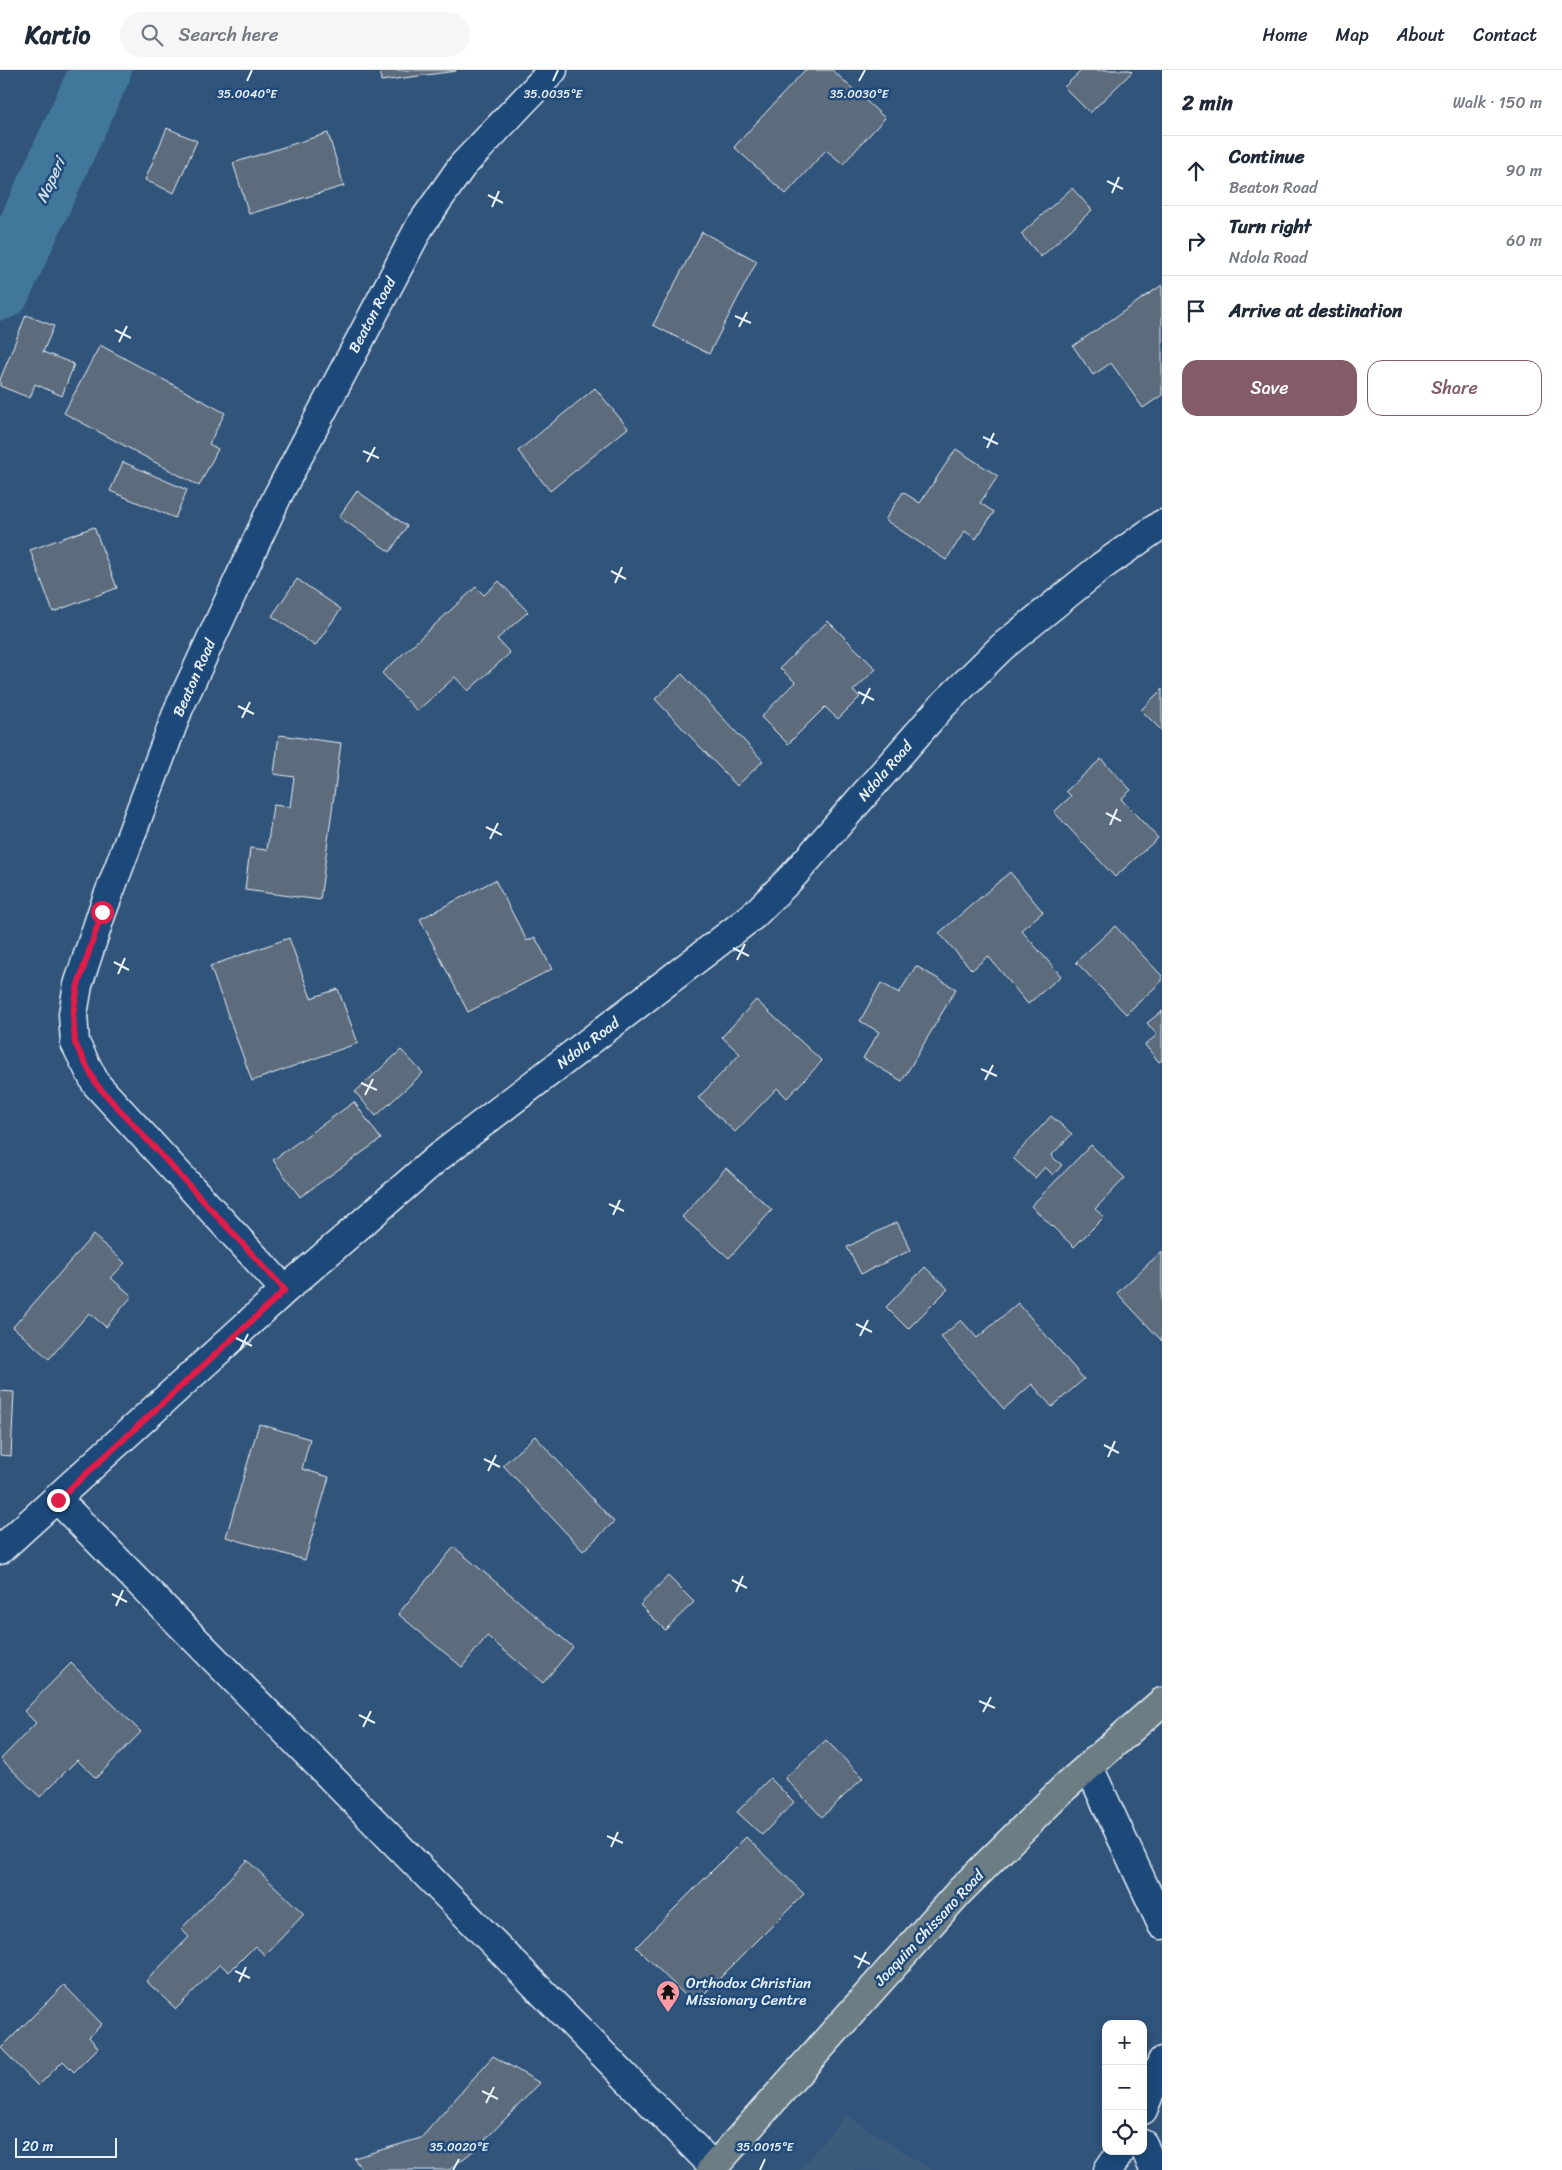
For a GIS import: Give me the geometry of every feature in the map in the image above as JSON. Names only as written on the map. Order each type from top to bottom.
[{"type":"highway","name":"Joaquim Chissano Road","points":[[712,2168],[960,1892],[1066,1787],[1162,1702]]},
{"type":"street","name":"Beaton Road","points":[[285,1290],[96,1084],[75,1043],[73,1014],[78,985],[102,912],[179,708],[276,497],[420,226],[462,166],[553,70]]},
{"type":"street","name":"Ndola Road","points":[[0,1550],[58,1500],[285,1290],[436,1159],[753,916],[792,877],[942,706],[1002,647],[1102,566],[1162,524]]},
{"type":"street","points":[[58,1500],[712,2168]]},
{"type":"street","points":[[1089,1767],[1162,1925]]},
{"type":"street","points":[[1147,2100],[1162,2061]]},
{"type":"street","points":[[1147,2153],[1154,2170]]},
{"type":"street","points":[[1108,2170],[1117,2155]]},
{"type":"shaded area","points":[[846,2115],[932,2170],[799,2170]]},
{"type":"building","points":[[380,70],[456,70],[456,71],[381,81]]},
{"type":"building","points":[[805,70],[832,70],[885,118],[843,164],[826,150],[786,194],[734,147]]},
{"type":"building","points":[[1082,70],[1130,70],[1132,72],[1090,113],[1064,87]]},
{"type":"building","points":[[167,128],[197,141],[174,193],[145,180]]},
{"type":"building","points":[[328,133],[344,186],[249,214],[233,163]]},
{"type":"building","points":[[1072,188],[1092,210],[1041,257],[1021,234]]},
{"type":"building","points":[[702,232],[757,261],[709,354],[653,325]]},
{"type":"building","points":[[1162,285],[1162,395],[1143,408],[1111,363],[1093,375],[1073,346]]},
{"type":"building","points":[[26,315],[54,326],[43,352],[74,364],[62,396],[35,384],[30,398],[0,386],[0,380]]},
{"type":"building","points":[[100,345],[225,413],[209,444],[218,449],[199,486],[64,413]]},
{"type":"building","points":[[595,388],[628,428],[550,491],[518,451]]},
{"type":"building","points":[[956,449],[998,476],[980,503],[994,512],[976,539],[965,531],[946,560],[885,520],[903,492],[920,503]]},
{"type":"building","points":[[123,462],[187,490],[175,518],[110,491]]},
{"type":"building","points":[[357,491],[407,526],[390,552],[339,517]]},
{"type":"building","points":[[94,527],[117,588],[53,612],[30,550]]},
{"type":"building","points":[[297,579],[341,609],[315,646],[272,616]]},
{"type":"building","points":[[499,581],[528,612],[497,639],[510,653],[468,691],[455,677],[417,711],[382,673],[476,587],[484,595]]},
{"type":"building","points":[[828,621],[876,669],[853,691],[860,697],[838,719],[825,707],[788,744],[761,717],[795,682],[780,668]]},
{"type":"building","points":[[682,674],[763,761],[737,786],[655,699]]},
{"type":"building","points":[[1162,689],[1162,731],[1141,710]]},
{"type":"building","points":[[279,735],[341,743],[320,900],[245,890],[250,848],[267,850],[273,805],[290,807],[294,777],[274,774]]},
{"type":"building","points":[[1101,759],[1131,790],[1121,799],[1158,838],[1115,877],[1054,812],[1071,796],[1066,791]]},
{"type":"building","points":[[1010,872],[1043,912],[1021,930],[1061,976],[1028,1004],[988,956],[972,970],[939,933]]},
{"type":"building","points":[[495,880],[527,941],[535,937],[552,969],[468,1012],[420,919]]},
{"type":"building","points":[[1115,926],[1162,976],[1162,981],[1126,1014],[1076,962]]},
{"type":"building","points":[[289,938],[311,998],[338,989],[358,1043],[252,1081],[210,966]]},
{"type":"building","points":[[916,966],[956,989],[902,1081],[863,1058],[879,1032],[860,1021],[881,983],[899,993]]},
{"type":"building","points":[[756,1000],[822,1061],[787,1098],[777,1088],[735,1132],[698,1098],[740,1054],[722,1037]]},
{"type":"building","points":[[1162,1011],[1162,1060],[1159,1062],[1145,1045],[1157,1035],[1147,1023]]},
{"type":"building","points":[[401,1050],[423,1073],[376,1116],[355,1092]]},
{"type":"building","points":[[354,1102],[381,1139],[300,1197],[273,1160]]},
{"type":"building","points":[[1051,1116],[1072,1134],[1051,1156],[1062,1165],[1053,1175],[1045,1167],[1035,1178],[1013,1158]]},
{"type":"building","points":[[1091,1145],[1125,1178],[1095,1209],[1104,1217],[1074,1247],[1031,1206]]},
{"type":"building","points":[[726,1168],[772,1210],[729,1258],[682,1217]]},
{"type":"building","points":[[897,1222],[911,1250],[861,1274],[847,1247]]},
{"type":"building","points":[[93,1235],[125,1263],[111,1278],[132,1296],[106,1327],[89,1313],[49,1359],[13,1327]]},
{"type":"building","points":[[1162,1251],[1162,1341],[1117,1293]]},
{"type":"building","points":[[925,1267],[948,1289],[908,1329],[886,1307]]},
{"type":"building","points":[[1018,1303],[1084,1379],[1052,1407],[1032,1384],[1004,1409],[941,1337],[961,1320],[977,1338]]},
{"type":"building","points":[[0,1391],[14,1392],[11,1456],[0,1455]]},
{"type":"building","points":[[259,1424],[310,1439],[302,1469],[329,1477],[305,1560],[226,1537]]},
{"type":"building","points":[[535,1436],[614,1522],[583,1551],[503,1465]]},
{"type":"building","points":[[454,1547],[573,1647],[543,1683],[487,1636],[462,1667],[398,1614]]},
{"type":"building","points":[[668,1576],[694,1602],[665,1630],[640,1605]]},
{"type":"building","points":[[71,1663],[141,1732],[96,1778],[77,1760],[40,1797],[1,1759],[36,1723],[24,1711]]},
{"type":"building","points":[[826,1740],[863,1778],[822,1817],[785,1778]]},
{"type":"building","points":[[770,1778],[794,1802],[762,1835],[737,1812]]},
{"type":"building","points":[[746,1837],[804,1894],[694,2004],[636,1947]]},
{"type":"building","points":[[247,1860],[304,1914],[265,1955],[255,1946],[229,1972],[220,1964],[176,2009],[146,1981],[189,1937],[181,1929]]},
{"type":"building","points":[[64,1985],[102,2024],[89,2037],[98,2048],[74,2072],[63,2061],[38,2086],[1,2048]]},
{"type":"building","points":[[493,2056],[540,2083],[477,2148],[449,2170],[362,2170],[354,2158],[421,2138]]},
{"type":"waterway","name":"Naperi","points":[[0,290],[101,70]]},
{"type":"place","name":"Orthodox Christian Missionary Centre","points":[[668,2013]]},
{"type":"route","points":[[58,1500],[285,1290],[96,1084],[75,1043],[73,1014],[78,985],[102,912]]}]
